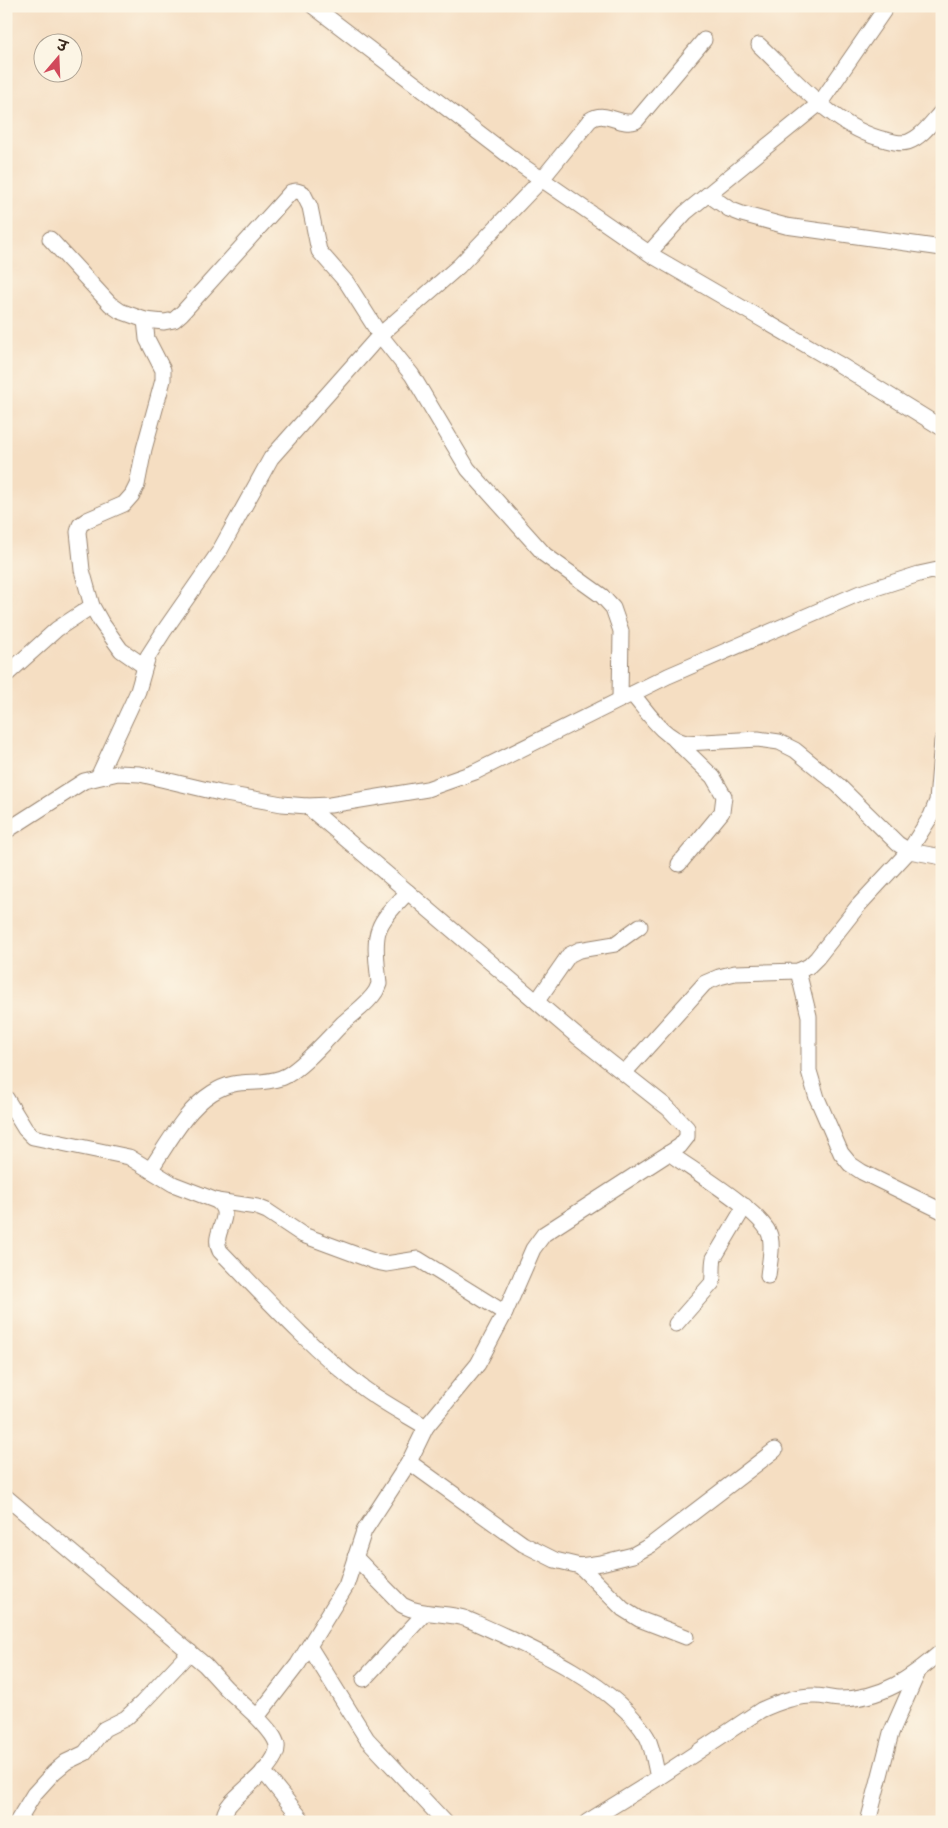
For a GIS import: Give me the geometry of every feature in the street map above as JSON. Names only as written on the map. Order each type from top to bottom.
[{"type":"street","points":[[314,6],[542,179],[649,253],[837,363],[942,428]]},
{"type":"street","points":[[649,253],[685,214],[820,103],[887,6]]},
{"type":"street","points":[[98,777],[138,691],[148,656],[219,552],[271,458],[380,336],[459,266],[542,179],[581,130],[595,117],[607,116],[631,123],[636,121],[704,40]]},
{"type":"street","points":[[759,45],[820,103],[861,132],[873,137],[903,143],[919,136],[942,111]]},
{"type":"street","points":[[50,239],[110,304],[120,312],[146,320],[164,322],[174,320],[182,313],[291,192],[303,193],[307,198],[319,251],[347,282],[380,336],[421,390],[468,469],[545,555],[602,596],[613,608],[621,631],[626,697],[675,740],[713,777],[724,796],[722,812],[678,864]]},
{"type":"street","points":[[709,195],[729,209],[786,226],[942,248]]},
{"type":"street","points":[[144,666],[122,650],[101,622],[92,606],[82,570],[78,532],[80,525],[87,520],[124,504],[132,495],[137,485],[163,370],[147,339],[146,320]]},
{"type":"street","points":[[6,831],[84,781],[118,773],[140,774],[220,793],[282,804],[307,806],[330,805],[427,789],[476,772],[668,676],[860,592],[942,569]]},
{"type":"street","points":[[6,676],[57,629],[92,606]]},
{"type":"street","points":[[675,740],[686,743],[758,739],[779,742],[795,750],[838,785],[898,844],[924,855],[942,857]]},
{"type":"street","points":[[624,1073],[705,983],[735,973],[798,971],[809,966],[817,958],[858,906],[909,850],[931,816],[937,801],[942,741]]},
{"type":"street","points":[[257,1716],[298,1664],[346,1586],[364,1531],[409,1462],[426,1427],[478,1364],[533,1249],[544,1234],[680,1146],[687,1137],[687,1128],[668,1108],[537,1001],[307,806]]},
{"type":"street","points":[[150,1170],[180,1125],[203,1100],[227,1085],[239,1082],[268,1082],[290,1075],[377,990],[379,984],[377,936],[379,928],[384,918],[408,892]]},
{"type":"street","points":[[537,1001],[569,955],[578,950],[615,944],[640,926]]},
{"type":"street","points":[[798,971],[809,1016],[809,1071],[816,1098],[841,1153],[850,1164],[862,1172],[942,1211]]},
{"type":"street","points":[[6,1098],[25,1129],[33,1137],[128,1157],[178,1186],[217,1201],[245,1204],[268,1211],[303,1235],[376,1262],[386,1264],[418,1259],[504,1313]]},
{"type":"street","points":[[669,1153],[755,1215],[769,1233],[771,1241],[768,1276]]},
{"type":"street","points":[[217,1201],[223,1206],[225,1212],[217,1243],[220,1251],[279,1312],[343,1372],[360,1386],[426,1427]]},
{"type":"street","points":[[676,1324],[712,1283],[714,1278],[712,1266],[714,1258],[745,1206]]},
{"type":"street","points":[[409,1462],[524,1544],[556,1560],[580,1566],[633,1555],[651,1545],[775,1450]]},
{"type":"street","points":[[6,1497],[190,1652],[257,1716],[277,1744],[274,1757],[263,1771],[229,1804],[223,1822]]},
{"type":"street","points":[[355,1557],[402,1605],[411,1610],[425,1613],[451,1614],[466,1619],[566,1667],[597,1686],[633,1718],[648,1738],[658,1778]]},
{"type":"street","points":[[580,1566],[623,1609],[640,1619],[686,1637]]},
{"type":"street","points":[[364,1679],[425,1613]]},
{"type":"street","points":[[309,1646],[367,1739],[445,1822]]},
{"type":"street","points":[[587,1822],[761,1710],[778,1702],[797,1697],[815,1696],[838,1699],[865,1696],[894,1686],[918,1672],[942,1650]]},
{"type":"street","points":[[17,1822],[34,1794],[54,1772],[66,1762],[86,1753],[104,1729],[126,1718],[190,1652]]},
{"type":"street","points":[[853,1822],[868,1819],[891,1733],[918,1672]]},
{"type":"street","points":[[263,1771],[304,1822]]}]
